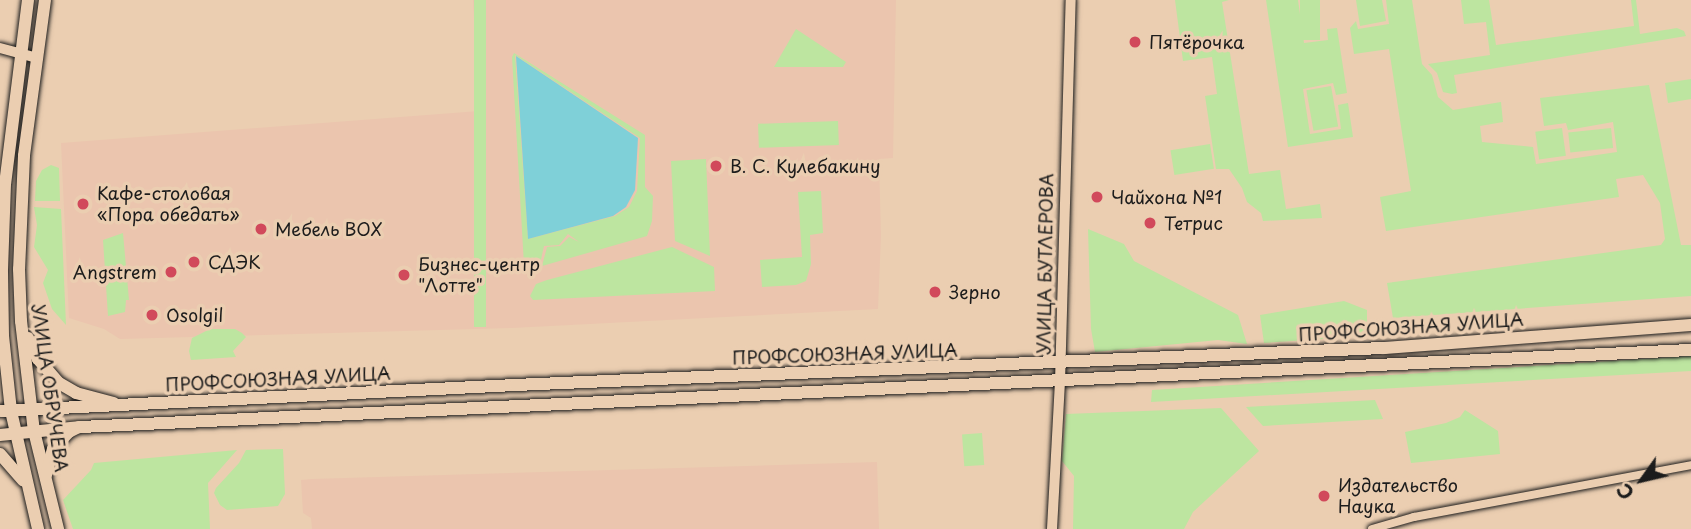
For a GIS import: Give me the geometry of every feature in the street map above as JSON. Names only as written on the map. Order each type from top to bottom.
[{"type":"main road","name":"УЛИЦА ОБРУЧЕВА","points":[[28,0],[2,228],[6,411],[15,434],[38,529]]},
{"type":"main road","name":"УЛИЦА ОБРУЧЕВА","points":[[45,0],[20,208],[21,321],[34,432],[58,529]]},
{"type":"main road","points":[[21,321],[38,359],[59,383],[76,393],[115,404]]},
{"type":"main road","name":"ПРОФСОЮЗНАЯ УЛИЦА","points":[[6,411],[1398,348],[1689,326]]},
{"type":"main road","name":"ПРОФСОЮЗНАЯ УЛИЦА","points":[[15,434],[81,427],[1060,382],[1690,349]]},
{"type":"main road","points":[[0,384],[6,365]]},
{"type":"main road","points":[[45,483],[53,449],[69,432],[81,427]]},
{"type":"main road","points":[[0,435],[15,434]]},
{"type":"main road","points":[[0,454],[25,482]]},
{"type":"street","name":"УЛИЦА БУТЛЕРОВА","points":[[1052,529],[1060,382],[1071,0]]},
{"type":"street","points":[[0,48],[37,58]]},
{"type":"street","points":[[1372,529],[1414,517],[1512,497],[1691,465]]},
{"type":"shaded area","points":[[473,0],[896,0],[893,158],[879,159],[881,236],[878,309],[512,328],[120,339],[104,329],[69,318],[61,143],[479,111]]},
{"type":"shaded area","points":[[877,462],[879,529],[312,529],[311,518],[303,513],[301,480],[312,479]]},
{"type":"green space","points":[[474,0],[486,0],[486,327],[474,327]]},
{"type":"green space","points":[[1175,0],[1229,0],[1222,2],[1249,174],[1280,170],[1286,209],[1320,204],[1322,218],[1263,221],[1261,213],[1247,202],[1242,188],[1229,169],[1216,169],[1205,96],[1217,94],[1212,57],[1183,61]]},
{"type":"green space","points":[[1266,0],[1298,0],[1304,43],[1328,40],[1327,29],[1337,28],[1347,93],[1336,95],[1333,83],[1303,89],[1310,134],[1341,129],[1338,105],[1348,103],[1353,137],[1288,147]]},
{"type":"green space","points":[[1300,0],[1320,0],[1320,40],[1300,40]]},
{"type":"green space","points":[[1356,0],[1382,0],[1386,21],[1360,26]]},
{"type":"green space","points":[[1386,0],[1412,0],[1422,64],[1432,75],[1438,97],[1453,110],[1501,102],[1503,122],[1480,126],[1482,142],[1533,147],[1536,164],[1617,152],[1613,122],[1568,130],[1566,123],[1544,126],[1540,98],[1649,85],[1681,245],[1691,245],[1691,296],[1393,318],[1387,283],[1661,245],[1665,239],[1660,203],[1643,175],[1616,179],[1619,197],[1386,231],[1380,197],[1411,191],[1389,49],[1354,54],[1350,28],[1356,21],[1358,29],[1389,24]]},
{"type":"green space","points":[[1461,0],[1489,0],[1496,45],[1634,26],[1631,0],[1636,0],[1640,34],[1677,28],[1684,31],[1686,36],[1454,75],[1457,93],[1452,94],[1443,92],[1437,73],[1428,64],[1490,55],[1486,22],[1464,24]]},
{"type":"green space","points":[[796,29],[846,62],[843,67],[774,67]]},
{"type":"green space","points":[[514,53],[645,135],[645,187],[653,196],[652,221],[647,236],[542,266],[547,247],[560,246],[569,237],[579,242],[568,234],[559,245],[544,246],[540,264],[532,268],[524,265],[512,57]],"holes":[[[515,55],[640,138],[637,191],[629,207],[615,216],[528,239]]]},
{"type":"green space","points":[[1691,79],[1691,99],[1668,103],[1665,83]]},
{"type":"green space","points":[[1331,86],[1338,126],[1313,131],[1306,90]]},
{"type":"green space","points":[[838,121],[839,145],[759,148],[758,124]]},
{"type":"green space","points":[[1562,128],[1566,156],[1539,159],[1535,132]]},
{"type":"green space","points":[[1611,128],[1613,148],[1570,152],[1568,132]]},
{"type":"green space","points":[[1210,144],[1214,169],[1174,175],[1170,150]]},
{"type":"green space","points":[[706,159],[710,256],[675,241],[671,161]]},
{"type":"green space","points":[[51,165],[59,168],[60,201],[35,201],[36,181],[42,170]]},
{"type":"green space","points":[[821,191],[823,233],[810,235],[811,264],[806,281],[796,285],[762,287],[760,260],[802,257],[798,192]]},
{"type":"green space","points":[[34,207],[61,209],[66,325],[52,309],[43,283],[48,270],[34,247],[37,225]]},
{"type":"green space","points":[[1088,229],[1124,244],[1134,261],[1238,315],[1247,344],[1218,340],[1095,352],[1091,329]]},
{"type":"green space","points":[[123,233],[129,300],[126,300],[125,312],[108,316],[103,240]]},
{"type":"green space","points":[[672,247],[714,267],[715,291],[533,300],[530,296],[536,284],[547,280]]},
{"type":"green space","points":[[1344,301],[1367,310],[1367,336],[1264,343],[1260,315]]},
{"type":"green space","points":[[210,329],[235,329],[246,337],[233,351],[236,357],[191,360],[189,351],[192,338]]},
{"type":"green space","points":[[1691,356],[1691,371],[1151,402],[1152,390]]},
{"type":"green space","points":[[1375,400],[1383,419],[1263,426],[1246,407]]},
{"type":"green space","points":[[1221,408],[1259,451],[1193,512],[1184,529],[1073,529],[1074,476],[1062,461],[1066,414]]},
{"type":"green space","points":[[1465,410],[1498,431],[1500,454],[1411,463],[1405,432],[1446,423],[1460,417]]},
{"type":"green space","points":[[982,433],[984,465],[964,466],[962,434]]},
{"type":"green space","points":[[283,449],[285,494],[278,506],[227,510],[220,505],[214,493],[216,488],[239,463],[246,450]]},
{"type":"green space","points":[[237,450],[208,483],[210,529],[73,529],[63,500],[91,470],[94,463]]},
{"type":"water","points":[[516,56],[638,138],[635,190],[626,207],[613,216],[528,239]]},
{"type":"place","name":"Пятёрочка","points":[[1135,42]]},
{"type":"place","name":"В. С. Кулебакину","points":[[716,166]]},
{"type":"place","name":"Чайхона №1","points":[[1097,197]]},
{"type":"place","name":"Кафе-столовая «Пора обедать»","points":[[83,204]]},
{"type":"place","name":"Тетрис","points":[[1150,223]]},
{"type":"place","name":"Мебель BOX","points":[[261,229]]},
{"type":"place","name":"СДЭК","points":[[194,262]]},
{"type":"place","name":"Angstrem","points":[[171,272]]},
{"type":"place","name":"Бизнес-центр \"Лотте\"","points":[[404,275]]},
{"type":"place","name":"Зерно","points":[[935,292]]},
{"type":"place","name":"Osolgil","points":[[152,315]]},
{"type":"place","name":"Издательство Наука","points":[[1324,496]]}]
